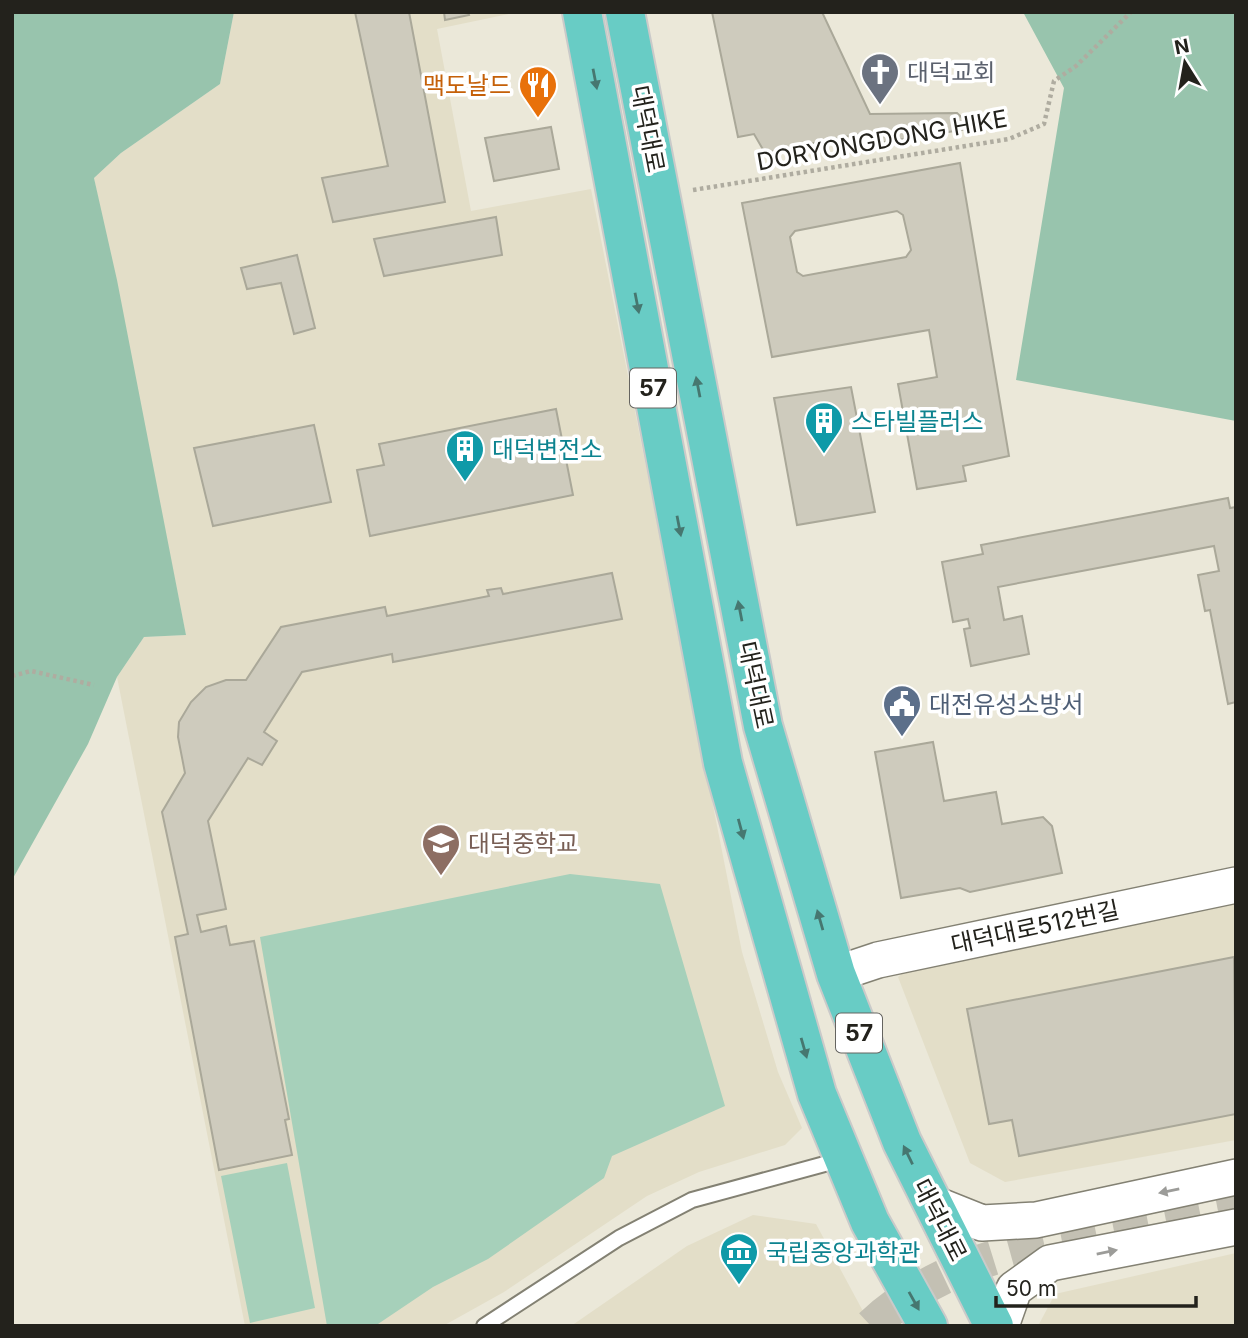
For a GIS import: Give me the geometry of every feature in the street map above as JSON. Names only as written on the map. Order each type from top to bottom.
[{"type":"main road","name":"대덕대로","points":[[582,12],[723,763],[817,1094],[870,1222],[928,1326]]},
{"type":"main road","name":"대덕대로","points":[[625,12],[763,726],[836,974],[902,1142],[994,1326]]},
{"type":"street","name":"대덕대로512번길","points":[[836,974],[878,960],[1236,886]]},
{"type":"street","points":[[932,1203],[982,1223],[1036,1220],[1236,1178]]},
{"type":"street","points":[[1236,1178],[1222,1194],[1236,1216]]},
{"type":"street","points":[[1001,1326],[1014,1289],[1050,1263],[1236,1227]]},
{"type":"lane","points":[[484,1326],[619,1238],[692,1200],[845,1158]]},
{"type":"path","name":"DORYONGDONG HIKE","points":[[661,196],[1009,139],[1044,124],[1054,81],[1086,57],[1131,12]]},
{"type":"path","points":[[12,676],[31,671],[94,685]]},
{"type":"shaded area","name":"대덕중학교","points":[[234,12],[518,12],[437,29],[471,211],[591,189],[742,952],[778,1072],[802,1128],[785,1145],[699,1172],[647,1196],[504,1292],[443,1326],[245,1326],[117,677],[144,637],[186,635],[94,178],[121,153],[220,84]]},
{"type":"shaded area","points":[[1236,901],[1236,1140],[1005,1182],[970,1163],[898,977],[919,960]]},
{"type":"shaded area","name":"국립중앙과학관","points":[[753,1215],[816,1224],[871,1326],[571,1326],[687,1246]]},
{"type":"shaded area","points":[[1236,1253],[1236,1326],[1038,1326],[1055,1294]]},
{"type":"green space","points":[[12,12],[234,12],[220,84],[121,153],[94,178],[117,280],[186,635],[144,637],[117,677],[88,744],[12,880]]},
{"type":"green space","points":[[1023,12],[1236,12],[1236,421],[1016,380],[1064,88]]},
{"type":"green space","points":[[570,874],[660,884],[725,1106],[612,1156],[604,1178],[488,1259],[433,1287],[375,1326],[327,1326],[260,937]]},
{"type":"green space","points":[[287,1163],[315,1308],[250,1323],[221,1176]]},
{"type":"building","points":[[355,12],[409,12],[445,202],[333,222],[322,178],[388,166]]},
{"type":"building","points":[[444,12],[468,12],[469,15],[445,20]]},
{"type":"building","points":[[712,12],[822,12],[870,114],[957,113],[973,128],[866,145],[864,133],[765,153],[754,134],[738,137]]},
{"type":"building","points":[[551,127],[559,169],[494,181],[485,138]]},
{"type":"building","points":[[960,163],[1009,456],[963,466],[966,481],[917,489],[898,384],[937,377],[929,330],[772,357],[742,203]],"holes":[[[897,211],[903,215],[911,250],[906,257],[803,276],[797,272],[790,237],[795,231]]]},
{"type":"building","points":[[496,217],[502,255],[384,276],[374,239]]},
{"type":"building","points":[[297,255],[315,328],[294,334],[281,283],[247,289],[241,268]]},
{"type":"building","name":"스타빌플러스","points":[[851,387],[875,512],[797,525],[774,398]]},
{"type":"building","name":"대덕변전소","points":[[556,409],[573,495],[370,536],[357,470],[384,465],[379,444]]},
{"type":"building","points":[[314,425],[331,502],[213,526],[194,448]]},
{"type":"building","points":[[1228,498],[1230,508],[1236,507],[1236,702],[1228,704],[1210,610],[1205,611],[1198,575],[1219,571],[1214,546],[998,587],[1004,620],[1022,616],[1029,654],[971,666],[964,629],[970,628],[968,619],[953,622],[942,562],[983,554],[981,545]]},
{"type":"building","points":[[612,573],[622,619],[393,662],[392,654],[302,672],[264,732],[277,741],[262,765],[248,758],[208,821],[226,909],[197,915],[201,932],[226,926],[230,945],[254,941],[289,1119],[285,1120],[292,1155],[219,1170],[175,937],[188,934],[162,812],[185,773],[178,737],[179,722],[191,702],[206,687],[226,680],[246,680],[281,627],[385,607],[387,616],[489,596],[487,590],[501,588],[503,594]]},
{"type":"building","points":[[933,742],[944,801],[996,792],[1002,824],[1043,817],[1052,826],[1062,873],[970,892],[960,888],[901,898],[875,752]]},
{"type":"building","points":[[1234,957],[1236,1114],[1019,1156],[1012,1120],[989,1124],[967,1009]]},
{"type":"tunnel","points":[[871,1326],[923,1288],[978,1263],[1037,1246],[1236,1206]]},
{"type":"place","name":"대덕교회","points":[[880,106]]},
{"type":"place","name":"맥도날드","points":[[538,119]]},
{"type":"place","name":"스타빌플러스","points":[[824,455]]},
{"type":"place","name":"대덕변전소","points":[[465,483]]},
{"type":"place","name":"대전유성소방서","points":[[902,738]]},
{"type":"place","name":"대덕중학교","points":[[441,877]]},
{"type":"place","name":"국립중앙과학관","points":[[739,1286]]}]
